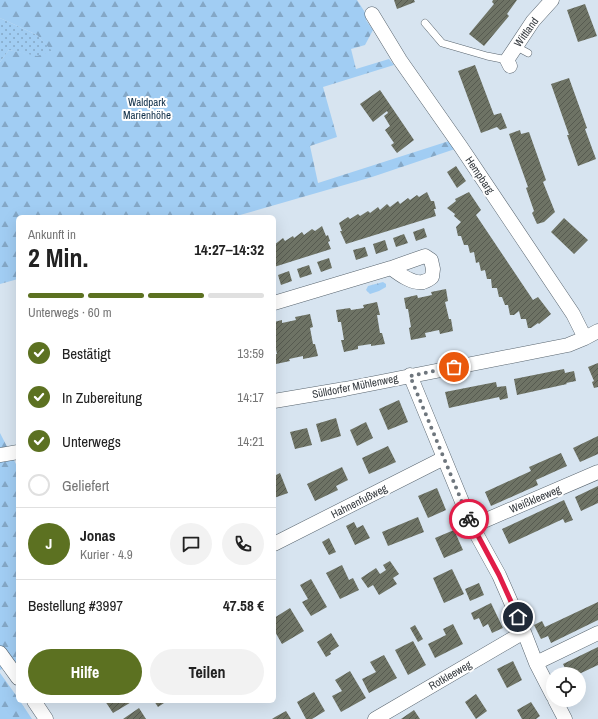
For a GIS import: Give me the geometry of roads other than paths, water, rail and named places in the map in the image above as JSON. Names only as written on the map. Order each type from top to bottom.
[{"type":"street","name":"Wittland","points":[[508,63],[515,46],[533,21],[552,0]]},
{"type":"street","name":"Hempbarg","points":[[372,14],[400,60],[458,142],[573,314],[585,338]]},
{"type":"street","points":[[276,301],[391,268]]},
{"type":"street","name":"Sülldorfer Mühlenweg","points":[[276,401],[345,389],[568,345],[598,331]]},
{"type":"street","points":[[410,376],[472,526],[499,575],[546,682]]},
{"type":"street","points":[[0,455],[16,452]]},
{"type":"street","name":"Hahnenfußweg","points":[[276,543],[444,458]]},
{"type":"street","name":"Weißkleeweg","points":[[472,526],[598,472]]},
{"type":"street","name":"Rotkleeweg","points":[[375,719],[524,632]]},
{"type":"street","points":[[536,662],[598,633]]},
{"type":"street","points":[[0,653],[16,673]]},
{"type":"street","points":[[35,703],[46,719]]},
{"type":"street","points":[[559,707],[565,719]]},
{"type":"lane","points":[[425,23],[442,43],[508,63]]},
{"type":"lane","points":[[515,46],[528,52]]},
{"type":"park label","name":"Waldpark Marienhöhe","points":[[147,108]]}]
